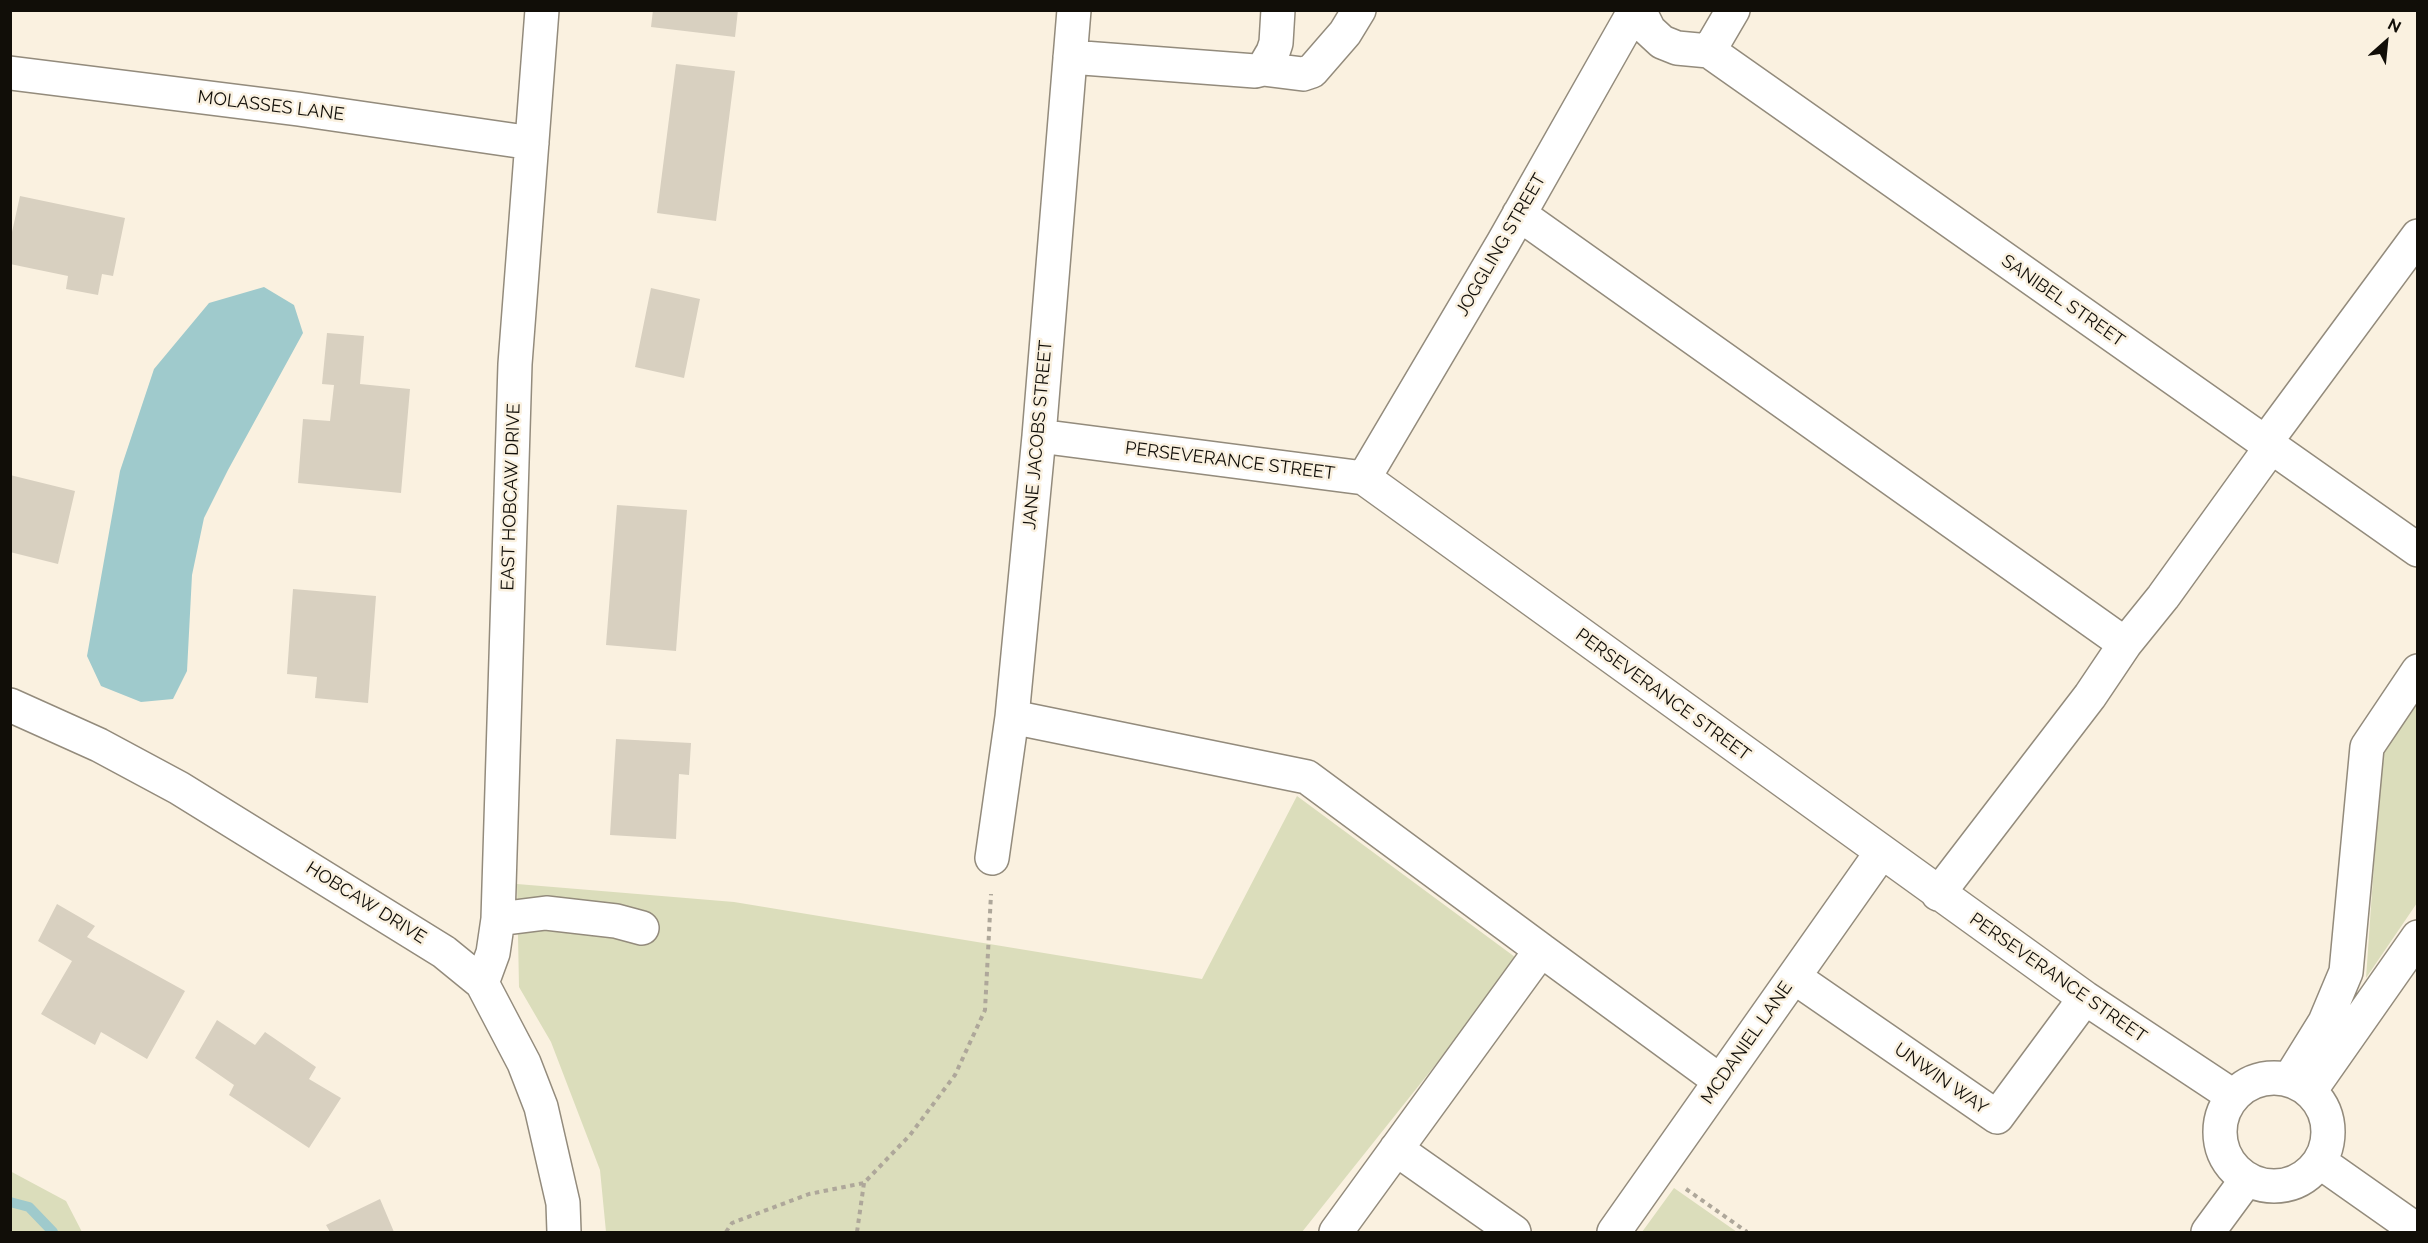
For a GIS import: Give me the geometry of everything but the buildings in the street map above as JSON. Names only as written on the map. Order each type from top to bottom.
[{"type":"street","name":"EAST HOBCAW DRIVE","points":[[482,983],[493,953],[498,919],[515,364],[542,10]]},
{"type":"street","name":"JANE JACOBS STREET","points":[[992,858],[1012,717],[1039,436],[1074,10]]},
{"type":"street","points":[[1263,69],[1276,42],[1278,10]]},
{"type":"street","points":[[1070,57],[1209,68],[1263,69],[1303,74],[1312,71],[1345,33],[1359,10]]},
{"type":"street","points":[[1637,10],[1649,30],[1662,42],[1677,48],[1709,51],[1733,10]]},
{"type":"street","name":"JOGGLING STREET","points":[[1364,478],[1637,10]]},
{"type":"street","name":"SANIBEL STREET","points":[[1709,51],[2418,550]]},
{"type":"street","name":"MOLASSES LANE","points":[[10,74],[298,109],[532,143]]},
{"type":"street","points":[[1519,214],[2125,644]]},
{"type":"street","points":[[1938,894],[2076,714],[2125,644],[2163,597],[2268,445],[2418,236]]},
{"type":"street","name":"PERSEVERANCE STREET","points":[[1039,436],[1364,478],[1938,894],[2085,998],[2233,1096]]},
{"type":"street","points":[[2299,1086],[2346,972],[2367,747],[2418,671]]},
{"type":"street","name":"HOBCAW DRIVE","points":[[10,705],[99,745],[179,788],[424,939],[482,983],[524,1064],[542,1107],[564,1203],[564,1233]]},
{"type":"street","points":[[1012,717],[1307,777],[1720,1081]]},
{"type":"street","name":"MCDANIEL LANE","points":[[1614,1233],[1881,853]]},
{"type":"street","points":[[498,919],[546,913],[616,921],[642,928]]},
{"type":"street","points":[[2299,1086],[2418,937]]},
{"type":"street","points":[[1336,1233],[1541,951]]},
{"type":"street","name":"UNWIN WAY","points":[[1794,977],[1997,1118],[2085,998]]},
{"type":"street","points":[[2266,1078],[2299,1086],[2320,1104],[2327,1119],[2328,1144],[2320,1162],[2307,1176],[2284,1186],[2267,1186],[2247,1179],[2231,1165],[2222,1148],[2220,1123],[2233,1096],[2248,1084],[2266,1078]]},
{"type":"street","points":[[1396,1149],[1514,1233]]},
{"type":"street","points":[[2320,1162],[2418,1231]]},
{"type":"street","points":[[2208,1233],[2247,1179]]},
{"type":"path","points":[[726,1233],[732,1223],[809,1194],[864,1183],[910,1135],[954,1075],[985,1010],[992,858]]},
{"type":"path","points":[[1658,1169],[1747,1233]]},
{"type":"path","points":[[857,1233],[864,1183]]},
{"type":"green space","points":[[2417,697],[2417,903],[2366,978],[2382,749]]},
{"type":"green space","points":[[1297,796],[1519,960],[1302,1232],[606,1232],[600,1170],[551,1042],[519,987],[517,884],[734,902],[1202,979]]},
{"type":"green space","points":[[10,1171],[66,1201],[82,1232],[11,1232]]},
{"type":"green space","points":[[1674,1188],[1737,1232],[1642,1232]]},
{"type":"water","points":[[264,287],[294,305],[303,333],[204,518],[192,575],[187,671],[173,699],[141,702],[101,686],[87,656],[120,471],[154,369],[209,303]]},
{"type":"waterway","points":[[10,1202],[29,1207],[53,1232]]}]
